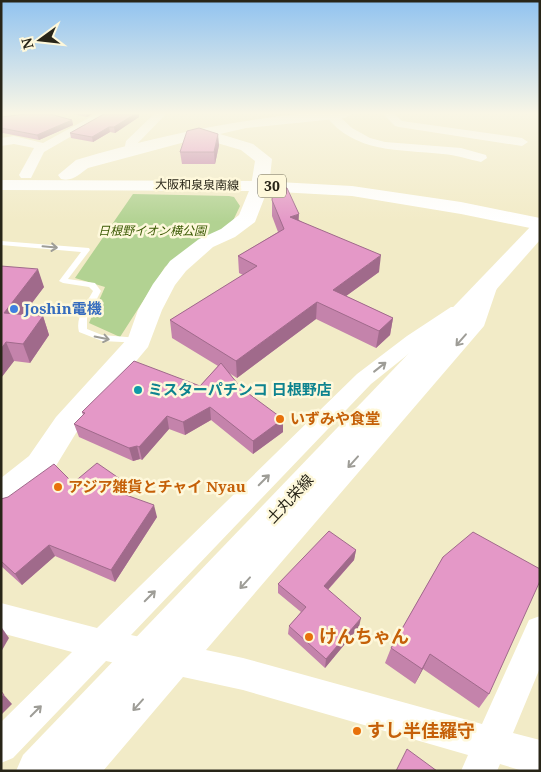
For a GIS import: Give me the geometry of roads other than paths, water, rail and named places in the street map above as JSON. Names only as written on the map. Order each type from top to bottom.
[{"type":"main road","points":[[67,175],[82,164],[134,150]]},
{"type":"main road","points":[[1,497],[40,465],[66,425],[139,341],[150,310],[164,284],[178,266],[206,243],[228,233],[248,218],[261,182],[264,160],[251,150]]},
{"type":"main road","name":"大阪和泉泉南線","points":[[1,176],[67,175],[378,186],[540,213]]},
{"type":"main road","name":"大阪和泉泉南線","points":[[1,185],[261,182],[352,191],[461,208],[540,226]]},
{"type":"main road","name":"土丸栄線","points":[[40,771],[482,292],[540,226]]},
{"type":"street","points":[[26,175],[39,150]]},
{"type":"street","points":[[446,150],[480,158]]},
{"type":"street","points":[[463,165],[502,150]]},
{"type":"street","points":[[1,746],[364,379],[414,340],[482,292]]},
{"type":"street","points":[[79,771],[477,322],[482,312],[482,292]]},
{"type":"street","points":[[1,618],[102,645],[243,674],[485,757],[540,758]]},
{"type":"street","points":[[485,757],[540,631]]},
{"type":"lane","points":[[1,243],[86,250],[63,281],[92,285],[98,291],[83,318],[82,330],[91,336],[106,339],[139,341]]},
{"type":"place","name":"Joshin電機","points":[[14,309]]},
{"type":"place","name":"ミスターパチンコ 日根野店","points":[[138,390]]},
{"type":"place","name":"いずみや食堂","points":[[280,419]]},
{"type":"place","name":"アジア雑貨とチャイ Nyau","points":[[58,487]]},
{"type":"place","name":"けんちゃん","points":[[309,637]]},
{"type":"place","name":"すし半佳羅守","points":[[357,731]]},
{"type":"park label","name":"日根野イオン横公園","points":[[152,231]]}]
